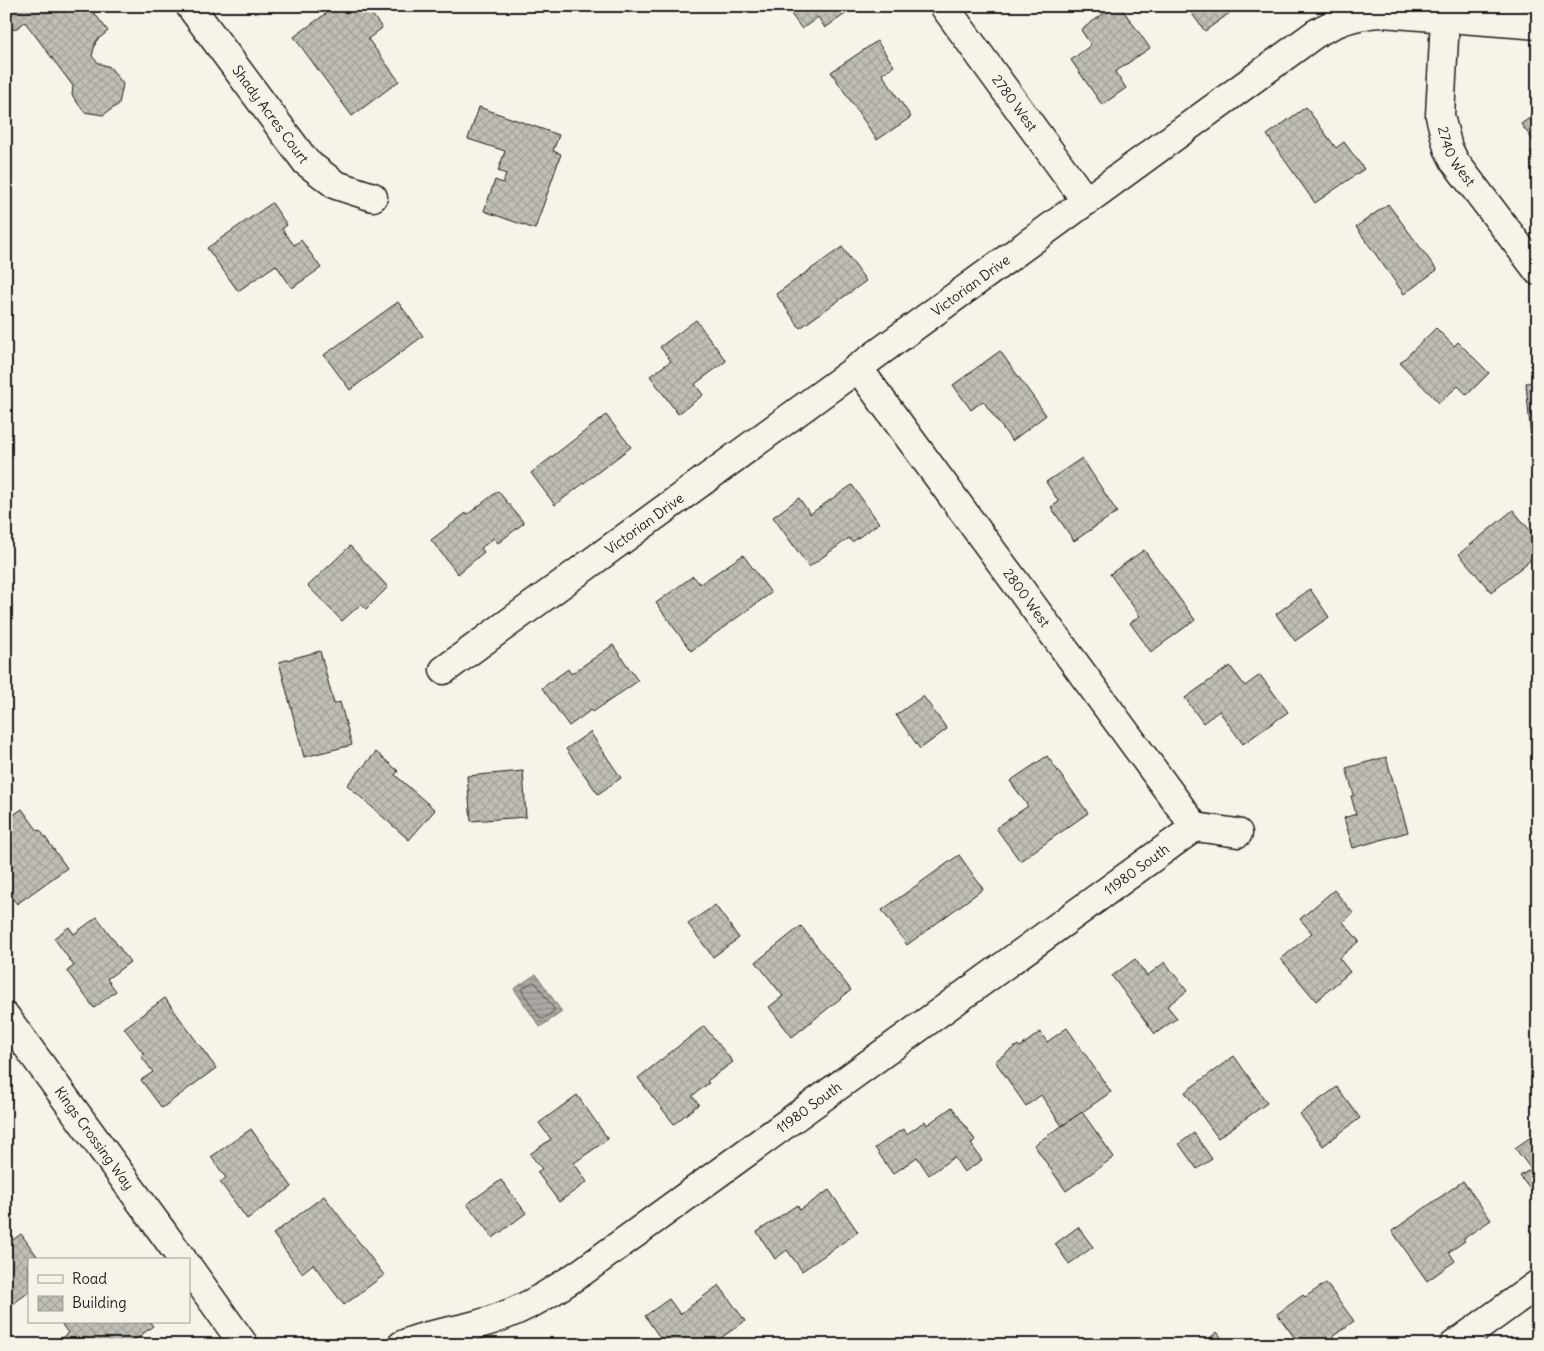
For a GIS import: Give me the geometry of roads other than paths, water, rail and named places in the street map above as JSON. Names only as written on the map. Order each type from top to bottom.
[{"type":"street","name":"Shady Acres Court","points":[[190,6],[306,162],[336,185],[373,197]]},
{"type":"street","name":"2780 West","points":[[944,6],[1086,201]]},
{"type":"street","name":"Victorian Drive","points":[[444,670],[1314,34],[1346,18],[1382,13],[1538,25]]},
{"type":"street","name":"2740 West","points":[[1445,19],[1440,116],[1448,148],[1455,162],[1538,271]]},
{"type":"street","name":"2800 West","points":[[858,368],[1195,827]]},
{"type":"street","points":[[1195,827],[1238,833]]},
{"type":"street","name":"11980 South","points":[[402,1345],[416,1339],[475,1326],[510,1315],[542,1299],[582,1272],[1195,827]]},
{"type":"street","name":"Kings Crossing Way","points":[[6,1017],[182,1258]]},
{"type":"street","points":[[190,1269],[244,1345]]},
{"type":"street","points":[[1454,1345],[1538,1284]]},
{"type":"water","points":[[536,974],[562,1012],[540,1027],[514,989]]}]
